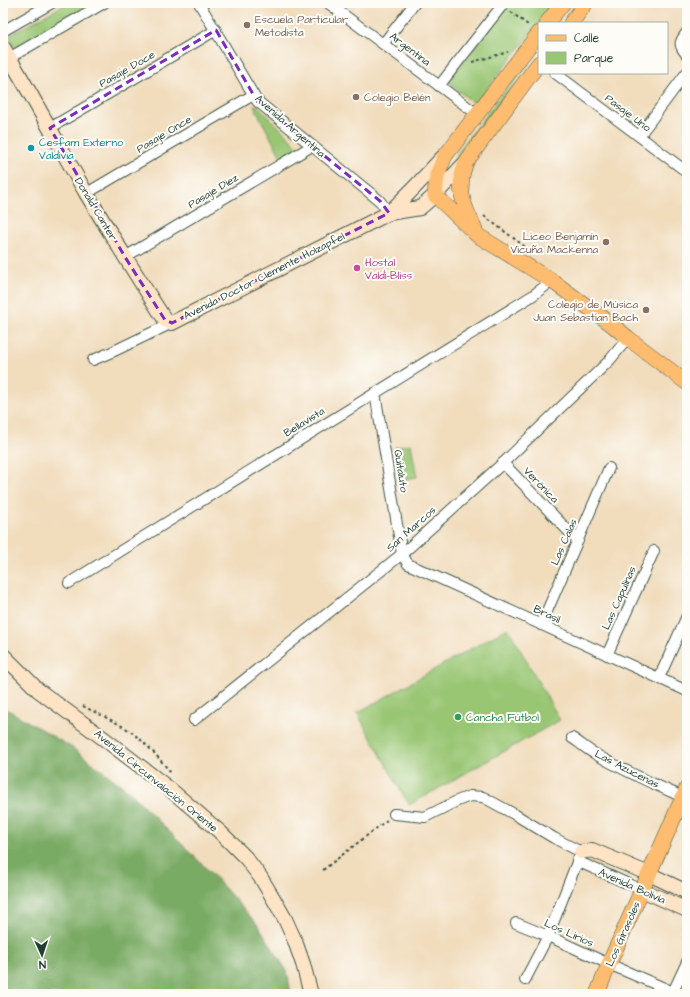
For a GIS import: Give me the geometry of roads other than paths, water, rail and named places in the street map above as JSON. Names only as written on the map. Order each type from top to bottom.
[{"type":"main road","points":[[548,22],[563,3]]},
{"type":"main road","points":[[571,22],[586,3]]},
{"type":"main road","points":[[535,31],[526,50],[445,156],[437,175],[435,195],[477,235],[552,281],[687,382]]},
{"type":"main road","name":"Avenida Doctor Clemente Holzapfel","points":[[466,162],[538,63]]},
{"type":"main road","points":[[466,162],[462,172],[461,195],[466,211],[477,235]]},
{"type":"main road","name":"Las Azucenas","points":[[649,874],[686,794]]},
{"type":"main road","name":"Los Girasoles","points":[[597,994],[649,874]]},
{"type":"street","points":[[3,31],[52,3]]},
{"type":"street","points":[[6,52],[104,3]]},
{"type":"street","name":"Avenida Argentina","points":[[199,3],[257,101],[380,201],[389,212]]},
{"type":"street","name":"Argentina","points":[[328,3],[477,114]]},
{"type":"street","points":[[383,44],[415,3]]},
{"type":"street","points":[[439,86],[503,4]]},
{"type":"street","name":"Pasaje Doce","points":[[50,128],[216,30]]},
{"type":"street","points":[[684,36],[680,44],[681,49],[687,55]]},
{"type":"street","points":[[526,50],[538,61]]},
{"type":"street","name":"Donald Canter","points":[[6,52],[125,257],[165,320],[172,323]]},
{"type":"street","points":[[639,136],[687,72]]},
{"type":"street","name":"Pasaje Uno","points":[[557,74],[687,172]]},
{"type":"street","name":"Pasaje Once","points":[[87,193],[253,95]]},
{"type":"street","name":"Pasaje Diez","points":[[125,257],[312,146]]},
{"type":"street","points":[[389,212],[445,156]]},
{"type":"street","name":"Avenida Doctor Clemente Holzapfel","points":[[93,360],[172,323],[389,212],[420,208],[435,195],[466,162]]},
{"type":"street","name":"Bellavista","points":[[69,583],[532,296],[552,281]]},
{"type":"street","name":"San Marcos","points":[[194,720],[402,554],[503,463],[609,361],[628,338]]},
{"type":"street","name":"Quitaluto","points":[[375,393],[402,554]]},
{"type":"street","name":"Verónica","points":[[503,463],[578,541]]},
{"type":"street","name":"Las Calas","points":[[541,625],[609,468]]},
{"type":"street","name":"Las Capulinas","points":[[607,655],[654,551]]},
{"type":"street","name":"Brasil","points":[[402,554],[408,564],[687,691]]},
{"type":"street","points":[[659,678],[687,616]]},
{"type":"street","name":"Avenida Circunvalación Oriente","points":[[3,655],[38,690],[170,790],[220,832],[246,858],[273,898],[285,919],[303,964],[311,994]]},
{"type":"street","name":"Las Azucenas","points":[[572,738],[599,756],[650,782],[686,794]]},
{"type":"street","points":[[394,814],[425,817],[470,796],[483,797],[554,838],[579,857],[548,936],[525,980]]},
{"type":"street","name":"Avenida Bolivia","points":[[579,857],[592,850],[687,892]]},
{"type":"street","name":"Avenida Bolivia","points":[[579,857],[642,890],[687,910]]},
{"type":"street","name":"Los Lirios","points":[[516,923],[674,993]]},
{"type":"street","points":[[674,993],[687,962]]},
{"type":"place","name":"Escuela Particular Metodista","points":[[247,25]]},
{"type":"place","name":"Colegio Belén","points":[[356,97]]},
{"type":"place","name":"Cesfam Externo Valdivia","points":[[31,148]]},
{"type":"place","name":"Liceo Benjamín Vicuña Mackenna","points":[[606,242]]},
{"type":"place","name":"Hostal Valdi-Bliss","points":[[357,268]]},
{"type":"place","name":"Colegio de Música Juan Sebastian Bach","points":[[646,310]]},
{"type":"place","name":"Cancha Fútbol","points":[[458,717]]}]
